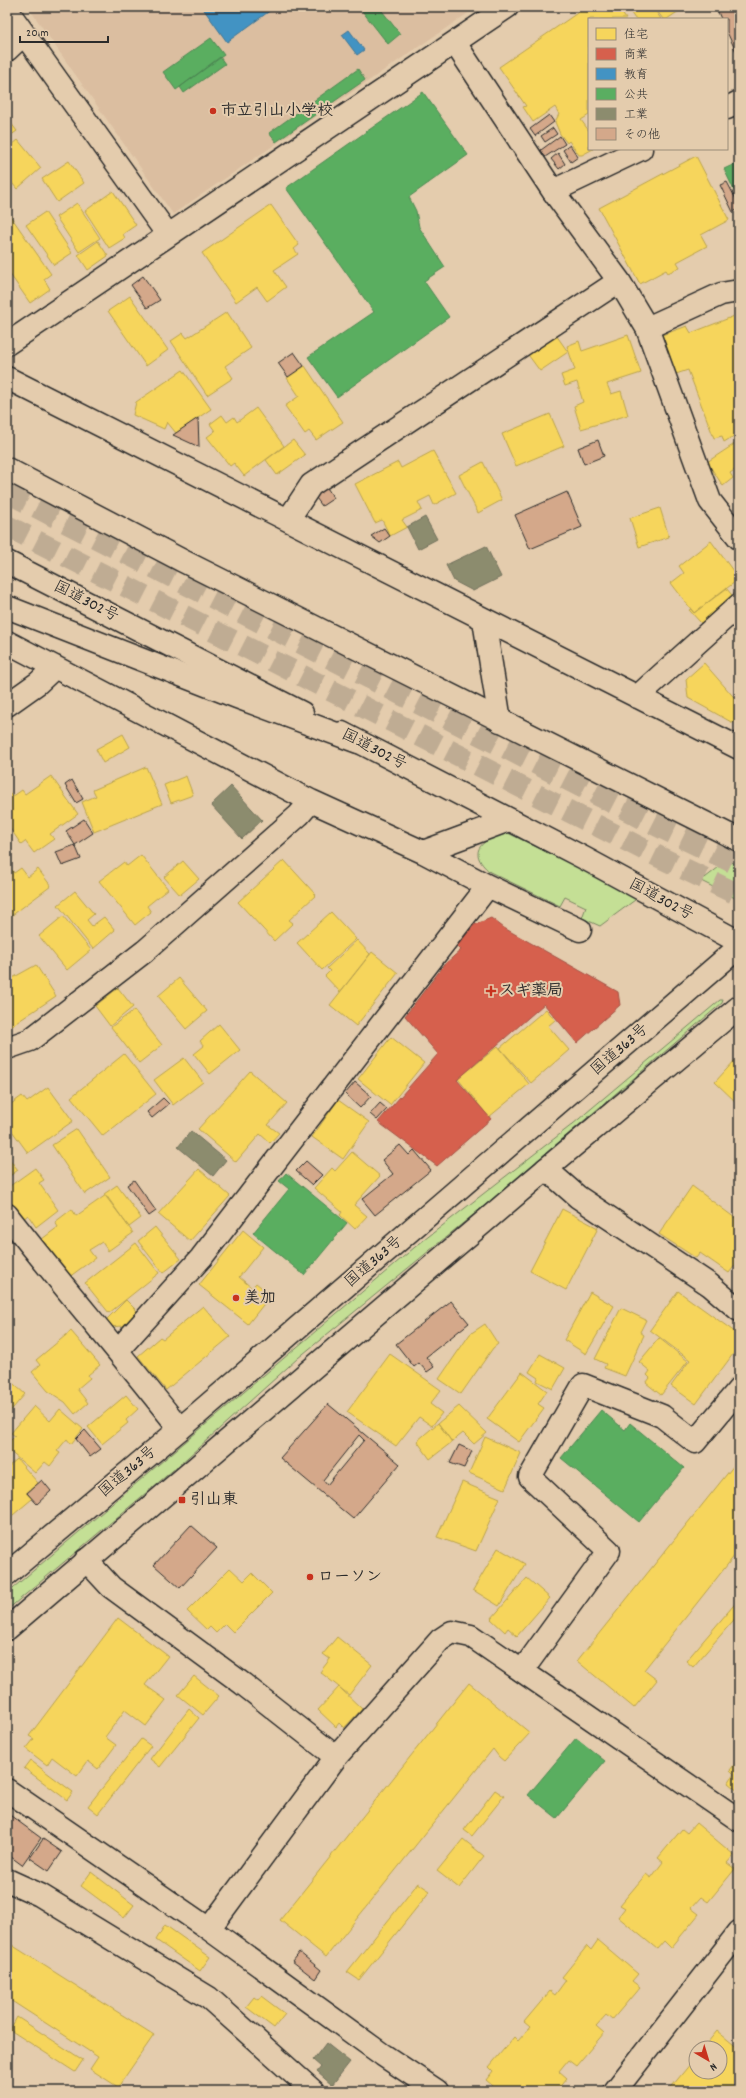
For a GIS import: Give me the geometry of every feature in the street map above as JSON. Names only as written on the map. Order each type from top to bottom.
[{"type":"main road","points":[[7,344],[507,7]]},
{"type":"main road","points":[[7,10],[168,235]]},
{"type":"main road","points":[[7,50],[24,34]]},
{"type":"main road","points":[[455,43],[553,191],[619,281],[647,328],[710,501],[739,538]]},
{"type":"main road","points":[[728,108],[739,102]]},
{"type":"main road","points":[[553,191],[639,150]]},
{"type":"main road","points":[[288,520],[311,485],[619,281]]},
{"type":"main road","points":[[647,328],[721,294],[739,291]]},
{"type":"main road","points":[[7,378],[739,748]]},
{"type":"main road","points":[[7,469],[184,561],[442,690],[500,721],[567,752],[739,840]]},
{"type":"main road","name":"国道302号","points":[[7,562],[509,820],[739,942]]},
{"type":"main road","points":[[637,697],[739,606]]},
{"type":"main road","points":[[7,607],[237,697],[358,742]]},
{"type":"main road","points":[[484,620],[500,721]]},
{"type":"main road","points":[[7,642],[311,801],[423,852],[488,886],[572,921]]},
{"type":"main road","points":[[7,705],[38,683],[54,667]]},
{"type":"main road","points":[[7,1048],[30,1040],[145,951],[299,815],[311,801]]},
{"type":"main road","points":[[423,852],[509,820]]},
{"type":"main road","points":[[118,1350],[201,1258],[488,886]]},
{"type":"main road","name":"国道363号","points":[[9,1569],[180,1429],[739,947]]},
{"type":"main road","points":[[7,1628],[546,1169],[739,1007]]},
{"type":"main road","points":[[546,1169],[578,1197],[710,1285],[739,1310]]},
{"type":"main road","points":[[7,1215],[40,1258],[118,1350],[180,1429]]},
{"type":"main road","points":[[522,1671],[609,1551],[530,1477],[583,1385],[662,1416],[694,1442],[739,1389]]},
{"type":"main road","points":[[86,1560],[111,1587],[243,1684],[336,1757]]},
{"type":"main road","points":[[209,1929],[336,1757],[440,1640],[452,1632],[471,1636],[739,1820]]},
{"type":"main road","points":[[7,1790],[209,1929],[376,2050],[436,2091]]},
{"type":"main road","points":[[7,1880],[40,1895],[209,1998],[313,2091]]},
{"type":"main road","points":[[615,2091],[739,1932]]},
{"type":"shaded area","name":"市立引山小学校","points":[[28,7],[477,7],[173,214]]},
{"type":"green space","points":[[508,833],[639,897],[600,926],[582,918],[586,907],[565,897],[560,906],[490,872],[482,864],[478,851],[481,846],[492,838]]},
{"type":"green space","points":[[728,860],[739,866],[739,900],[701,881]]},
{"type":"green space","points":[[720,1000],[723,1000],[722,1003],[484,1206],[298,1358],[178,1466],[7,1610],[7,1593],[415,1247],[573,1124]]},
{"type":"building: 住宅","points":[[586,7],[618,7],[625,18],[588,18],[588,116],[581,120],[588,130],[588,150],[591,150],[582,155],[579,155],[569,141],[567,143],[560,134],[555,122],[559,114],[555,107],[533,122],[523,107],[526,106],[499,67]]},
{"type":"building: 住宅","points":[[627,7],[653,7],[660,18],[634,18]]},
{"type":"building: 住宅","points":[[654,7],[681,7],[682,9],[668,18],[662,18]]},
{"type":"building: 住宅","points":[[7,118],[17,131],[7,138]]},
{"type":"building: 住宅","points":[[18,140],[41,168],[17,189],[7,177],[7,149]]},
{"type":"building: 住宅","points":[[696,156],[729,220],[701,235],[707,246],[677,262],[680,267],[668,273],[666,270],[640,284],[599,208]]},
{"type":"building: 住宅","points":[[69,161],[84,183],[57,202],[42,179]]},
{"type":"building: 住宅","points":[[113,191],[136,225],[123,234],[125,238],[109,248],[85,211]]},
{"type":"building: 住宅","points":[[77,203],[100,238],[79,252],[56,217]]},
{"type":"building: 住宅","points":[[271,205],[299,245],[294,249],[298,254],[274,270],[286,287],[267,301],[257,287],[236,302],[202,253]]},
{"type":"building: 住宅","points":[[7,211],[51,274],[44,279],[50,289],[30,303],[7,270]]},
{"type":"building: 住宅","points":[[45,212],[72,253],[54,265],[26,225]]},
{"type":"building: 住宅","points":[[98,241],[108,256],[88,270],[78,255]]},
{"type":"building: 住宅","points":[[130,296],[168,350],[146,366],[108,311]]},
{"type":"building: 住宅","points":[[227,312],[251,348],[225,366],[233,378],[207,395],[171,341],[183,333],[187,338]]},
{"type":"building: 住宅","points":[[737,315],[739,323],[739,367],[737,368],[739,375],[739,433],[724,442],[722,436],[714,438],[688,370],[676,374],[662,335],[687,326],[691,333]]},
{"type":"building: 住宅","points":[[554,332],[568,352],[540,371],[526,352]]},
{"type":"building: 住宅","points":[[628,335],[641,373],[607,384],[611,394],[621,391],[628,415],[581,429],[574,406],[583,402],[577,382],[565,386],[561,375],[575,370],[567,346],[579,341],[582,351]]},
{"type":"building: 住宅","points":[[305,366],[343,422],[316,440],[309,431],[305,434],[285,406],[299,396],[287,378]]},
{"type":"building: 住宅","points":[[183,370],[211,409],[176,433],[167,422],[164,429],[133,415],[136,402]]},
{"type":"building: 住宅","points":[[256,408],[284,446],[244,476],[234,463],[230,466],[207,437],[215,431],[210,424],[222,415],[227,422],[234,417],[237,422]]},
{"type":"building: 住宅","points":[[550,414],[564,446],[516,466],[502,434]]},
{"type":"building: 住宅","points":[[293,440],[305,455],[277,475],[266,460]]},
{"type":"building: 住宅","points":[[739,441],[739,467],[730,473],[733,478],[723,486],[707,462]]},
{"type":"building: 住宅","points":[[433,451],[456,493],[434,505],[430,496],[418,502],[422,510],[402,520],[407,527],[390,536],[382,520],[375,523],[355,484],[398,462],[401,468]]},
{"type":"building: 住宅","points":[[483,462],[502,500],[478,513],[459,475]]},
{"type":"building: 住宅","points":[[660,508],[669,537],[639,547],[630,518]]},
{"type":"building: 住宅","points":[[711,541],[739,579],[694,613],[671,583],[684,573],[679,566]]},
{"type":"building: 住宅","points":[[726,588],[732,595],[701,623],[689,610],[691,609],[694,613]]},
{"type":"building: 住宅","points":[[704,663],[739,703],[739,722],[737,720],[733,723],[688,698],[686,679]]},
{"type":"building: 住宅","points":[[123,734],[130,747],[103,763],[96,749]]},
{"type":"building: 住宅","points":[[146,767],[162,804],[94,832],[82,802],[96,796],[93,790]]},
{"type":"building: 住宅","points":[[51,776],[78,814],[50,834],[54,839],[34,853],[25,841],[21,844],[7,824],[7,792],[8,791],[12,797],[22,790],[25,794]]},
{"type":"building: 住宅","points":[[186,776],[193,795],[171,803],[164,785]]},
{"type":"building: 住宅","points":[[141,855],[168,889],[147,906],[151,912],[135,925],[99,881],[124,862],[127,866]]},
{"type":"building: 住宅","points":[[284,860],[316,895],[289,920],[293,923],[274,941],[238,902]]},
{"type":"building: 住宅","points":[[183,861],[199,879],[180,895],[164,877]]},
{"type":"building: 住宅","points":[[21,868],[28,877],[38,869],[51,886],[11,916],[7,911],[7,874],[12,870],[14,873]]},
{"type":"building: 住宅","points":[[75,891],[94,914],[87,920],[92,926],[104,917],[115,930],[93,949],[58,905]]},
{"type":"building: 住宅","points":[[331,912],[356,939],[322,970],[297,943]]},
{"type":"building: 住宅","points":[[63,916],[91,950],[67,970],[39,936]]},
{"type":"building: 住宅","points":[[357,940],[370,954],[340,992],[325,976],[330,971],[327,968]]},
{"type":"building: 住宅","points":[[372,952],[398,973],[356,1026],[330,1005]]},
{"type":"building: 住宅","points":[[36,965],[56,996],[7,1029],[7,981]]},
{"type":"building: 住宅","points":[[179,978],[207,1011],[186,1029],[158,996]]},
{"type":"building: 住宅","points":[[118,988],[133,1007],[110,1026],[95,1006]]},
{"type":"building: 住宅","points":[[546,1009],[555,1020],[548,1026],[569,1050],[531,1083],[500,1048]]},
{"type":"building: 住宅","points":[[134,1010],[162,1045],[139,1063],[111,1027]]},
{"type":"building: 住宅","points":[[219,1024],[240,1050],[210,1074],[194,1054],[204,1046],[200,1041]]},
{"type":"building: 住宅","points":[[391,1037],[424,1063],[390,1105],[358,1079]]},
{"type":"building: 住宅","points":[[498,1046],[529,1084],[489,1117],[458,1079]]},
{"type":"building: 住宅","points":[[124,1054],[156,1094],[103,1136],[71,1097]]},
{"type":"building: 住宅","points":[[184,1058],[203,1082],[173,1105],[154,1080]]},
{"type":"building: 住宅","points":[[737,1058],[739,1060],[739,1105],[715,1082]]},
{"type":"building: 住宅","points":[[250,1071],[287,1103],[268,1125],[279,1133],[270,1143],[260,1134],[236,1162],[198,1129]]},
{"type":"building: 住宅","points":[[48,1087],[73,1121],[28,1153],[7,1124],[7,1107],[22,1096],[27,1102]]},
{"type":"building: 住宅","points":[[338,1100],[369,1122],[343,1159],[312,1137]]},
{"type":"building: 住宅","points":[[77,1129],[110,1177],[85,1194],[52,1145]]},
{"type":"building: 住宅","points":[[352,1152],[380,1176],[354,1205],[367,1216],[355,1229],[340,1215],[342,1212],[314,1188],[332,1168],[335,1171]]},
{"type":"building: 住宅","points":[[7,1156],[18,1170],[7,1178]]},
{"type":"building: 住宅","points":[[35,1168],[44,1180],[39,1183],[58,1210],[36,1227],[28,1215],[22,1220],[7,1206],[7,1188]]},
{"type":"building: 住宅","points":[[199,1169],[230,1196],[190,1241],[158,1214]]},
{"type":"building: 住宅","points":[[117,1185],[141,1218],[129,1227],[104,1194]]},
{"type":"building: 住宅","points":[[692,1186],[739,1221],[739,1260],[729,1273],[700,1253],[696,1258],[659,1234]]},
{"type":"building: 住宅","points":[[106,1195],[133,1233],[108,1251],[102,1242],[89,1250],[95,1258],[65,1280],[38,1242],[58,1227],[55,1222],[72,1209],[76,1216]]},
{"type":"building: 住宅","points":[[562,1209],[598,1228],[566,1290],[530,1271]]},
{"type":"building: 住宅","points":[[155,1227],[181,1259],[163,1273],[138,1241]]},
{"type":"building: 住宅","points":[[243,1230],[263,1247],[239,1277],[252,1288],[256,1283],[271,1295],[248,1324],[199,1285]]},
{"type":"building: 住宅","points":[[136,1243],[159,1273],[109,1313],[85,1283]]},
{"type":"building: 住宅","points":[[678,1291],[739,1335],[739,1346],[696,1404],[671,1386],[690,1360],[650,1330]]},
{"type":"building: 住宅","points":[[590,1292],[614,1306],[586,1354],[564,1340]]},
{"type":"building: 住宅","points":[[126,1300],[137,1311],[123,1326],[109,1327],[104,1322]]},
{"type":"building: 住宅","points":[[203,1306],[230,1337],[166,1390],[138,1356],[160,1337],[163,1339]]},
{"type":"building: 住宅","points":[[621,1308],[646,1320],[640,1332],[644,1335],[625,1376],[604,1368],[606,1364],[595,1359]]},
{"type":"building: 住宅","points":[[485,1324],[498,1344],[493,1348],[461,1394],[439,1379],[470,1334]]},
{"type":"building: 住宅","points":[[71,1331],[100,1365],[88,1375],[90,1378],[77,1389],[88,1403],[75,1414],[65,1402],[48,1391],[32,1372],[40,1365],[36,1360]]},
{"type":"building: 住宅","points":[[659,1338],[688,1361],[661,1395],[646,1383],[650,1378],[647,1375],[650,1371],[639,1362]]},
{"type":"building: 住宅","points":[[390,1354],[441,1390],[430,1404],[442,1413],[432,1426],[419,1417],[396,1446],[347,1412]]},
{"type":"building: 住宅","points":[[540,1354],[565,1368],[553,1389],[537,1381],[538,1378],[529,1372]]},
{"type":"building: 住宅","points":[[522,1372],[547,1391],[538,1404],[544,1408],[519,1442],[487,1419]]},
{"type":"building: 住宅","points":[[7,1378],[25,1394],[7,1415]]},
{"type":"building: 住宅","points":[[126,1395],[138,1409],[126,1420],[128,1423],[102,1444],[88,1427]]},
{"type":"building: 住宅","points":[[34,1406],[50,1421],[60,1409],[83,1429],[71,1444],[67,1439],[57,1451],[60,1453],[50,1466],[45,1462],[35,1473],[7,1449],[7,1444],[15,1436],[11,1433]]},
{"type":"building: 住宅","points":[[459,1406],[487,1433],[474,1444],[463,1433],[452,1442],[438,1423]]},
{"type":"building: 住宅","points":[[438,1423],[452,1442],[430,1459],[417,1441]]},
{"type":"building: 住宅","points":[[485,1437],[521,1453],[505,1489],[469,1473]]},
{"type":"building: 住宅","points":[[17,1459],[38,1483],[26,1493],[32,1499],[7,1520],[7,1468]]},
{"type":"building: 住宅","points":[[739,1459],[739,1550],[644,1670],[657,1680],[634,1708],[577,1661]]},
{"type":"building: 住宅","points":[[462,1482],[500,1498],[476,1551],[437,1537]]},
{"type":"building: 住宅","points":[[498,1548],[525,1564],[499,1606],[473,1590]]},
{"type":"building: 住宅","points":[[230,1568],[244,1581],[252,1573],[272,1593],[233,1632],[225,1624],[216,1633],[210,1627],[207,1630],[187,1611]]},
{"type":"building: 住宅","points":[[527,1578],[550,1598],[517,1636],[508,1628],[505,1632],[491,1619]]},
{"type":"building: 住宅","points":[[739,1599],[739,1614],[693,1667],[686,1661]]},
{"type":"building: 住宅","points":[[118,1618],[168,1656],[145,1685],[166,1700],[146,1726],[125,1710],[105,1737],[116,1745],[98,1769],[88,1761],[77,1776],[52,1757],[47,1765],[26,1749],[34,1739],[29,1736]]},
{"type":"building: 住宅","points":[[337,1637],[372,1665],[349,1695],[320,1672],[330,1659],[323,1654]]},
{"type":"building: 住宅","points":[[194,1676],[219,1696],[203,1715],[178,1695]]},
{"type":"building: 住宅","points":[[469,1683],[530,1733],[504,1761],[493,1749],[326,1957],[280,1920]]},
{"type":"building: 住宅","points":[[339,1687],[362,1709],[344,1728],[339,1723],[336,1727],[318,1710]]},
{"type":"building: 住宅","points":[[189,1709],[199,1718],[160,1767],[150,1759]]},
{"type":"building: 住宅","points":[[141,1739],[151,1746],[98,1814],[88,1806]]},
{"type":"building: 住宅","points":[[739,1759],[739,1792],[728,1783],[734,1774],[730,1770]]},
{"type":"building: 住宅","points":[[30,1760],[73,1792],[67,1800],[24,1768]]},
{"type":"building: 住宅","points":[[495,1790],[504,1796],[472,1836],[464,1830]]},
{"type":"building: 住宅","points":[[696,1823],[734,1855],[727,1863],[735,1869],[708,1902],[701,1897],[691,1908],[699,1914],[671,1948],[664,1941],[657,1949],[618,1917],[625,1908],[620,1905],[646,1874],[651,1878],[663,1862],[658,1858],[682,1829],[687,1833]]},
{"type":"building: 住宅","points":[[463,1839],[484,1856],[459,1888],[437,1871]]},
{"type":"building: 住宅","points":[[91,1872],[134,1905],[124,1918],[81,1886]]},
{"type":"building: 住宅","points":[[418,1883],[430,1891],[359,1980],[347,1972]]},
{"type":"building: 住宅","points":[[165,1925],[210,1957],[200,1971],[156,1940]]},
{"type":"building: 住宅","points":[[598,1940],[638,1974],[632,1981],[640,1987],[612,2020],[606,2015],[596,2026],[604,2033],[576,2066],[568,2060],[559,2071],[567,2078],[556,2091],[499,2091],[486,2080],[493,2071],[489,2067],[514,2037],[518,2041],[530,2027],[524,2022],[550,1991],[555,1995],[566,1980],[562,1977],[587,1946],[591,1950]]},
{"type":"building: 住宅","points":[[7,1942],[154,2035],[118,2087],[90,2069],[98,2057],[7,1998]]},
{"type":"building: 住宅","points":[[261,1996],[285,2014],[274,2028],[246,2007],[254,1997],[258,2000]]},
{"type":"building: 住宅","points":[[17,2017],[83,2060],[75,2072],[10,2030]]},
{"type":"building: 住宅","points":[[717,2031],[728,2040],[710,2040]]},
{"type":"building: 住宅","points":[[728,2040],[739,2049],[739,2091],[668,2091],[688,2067],[688,2080],[728,2080]]},
{"type":"building: 住宅","points":[[388,2086],[395,2091],[384,2091]]},
{"type":"building: 商業","points":[[491,918],[504,928],[618,992],[620,1005],[577,1043],[544,1004],[457,1080],[491,1119],[437,1166],[378,1122],[438,1054],[405,1016],[445,964],[461,950],[457,946],[474,925]]},
{"type":"building: 教育","points":[[202,7],[275,7],[227,42]]},
{"type":"building: 教育","points":[[349,30],[364,50],[357,55],[342,35]]},
{"type":"building: 公共","points":[[359,7],[379,7],[400,34],[388,44]]},
{"type":"building: 公共","points":[[211,38],[224,55],[176,90],[163,72]]},
{"type":"building: 公共","points":[[220,57],[225,64],[184,93],[180,87]]},
{"type":"building: 公共","points":[[358,69],[365,80],[276,142],[269,133]]},
{"type":"building: 公共","points":[[423,92],[468,155],[409,197],[416,211],[419,227],[445,267],[424,281],[449,317],[337,397],[308,357],[374,312],[286,188]]},
{"type":"building: 公共","points":[[739,162],[739,201],[724,169]]},
{"type":"building: 公共","points":[[286,1173],[347,1223],[304,1275],[253,1233],[289,1189],[279,1181]]},
{"type":"building: 公共","points":[[601,1410],[625,1430],[630,1423],[684,1468],[639,1522],[561,1458]]},
{"type":"building: 公共","points":[[576,1738],[605,1761],[557,1818],[528,1795]]},
{"type":"building: 工業","points":[[425,517],[437,539],[418,549],[407,527]]},
{"type":"building: 工業","points":[[486,546],[501,577],[473,591],[454,581],[446,565]]},
{"type":"building: 工業","points":[[231,786],[262,820],[242,839],[211,805]]},
{"type":"building: 工業","points":[[191,1131],[226,1160],[213,1176],[178,1147]]},
{"type":"building: 工業","points":[[326,2043],[350,2062],[332,2085],[317,2072],[321,2067],[313,2060]]},
{"type":"building: その他","points":[[716,7],[739,7],[739,58],[728,34],[728,18],[721,18]]},
{"type":"building: その他","points":[[549,115],[554,122],[535,136],[530,129]]},
{"type":"building: その他","points":[[553,128],[557,134],[545,142],[541,136]]},
{"type":"building: その他","points":[[560,136],[565,144],[545,157],[541,150]]},
{"type":"building: その他","points":[[570,145],[578,157],[571,162],[563,150]]},
{"type":"building: その他","points":[[558,153],[565,164],[559,169],[551,159]]},
{"type":"building: その他","points":[[727,182],[739,205],[739,209],[733,212],[720,185]]},
{"type":"building: その他","points":[[143,276],[160,300],[147,308],[131,285]]},
{"type":"building: その他","points":[[294,352],[304,366],[288,377],[278,363]]},
{"type":"building: その他","points":[[198,418],[199,447],[173,435]]},
{"type":"building: その他","points":[[598,440],[604,456],[584,464],[578,448]]},
{"type":"building: その他","points":[[323,482],[334,498],[322,506],[311,491]]},
{"type":"building: その他","points":[[567,492],[582,527],[530,549],[515,515]]},
{"type":"building: その他","points":[[384,528],[390,536],[380,543],[371,536]]},
{"type":"building: その他","points":[[72,780],[83,799],[76,803],[65,785]]},
{"type":"building: その他","points":[[84,819],[93,833],[75,845],[66,831]]},
{"type":"building: その他","points":[[75,845],[81,859],[62,866],[56,852]]},
{"type":"building: その他","points":[[355,1082],[371,1096],[360,1108],[345,1094]]},
{"type":"building: その他","points":[[163,1098],[169,1104],[152,1118],[147,1112]]},
{"type":"building: その他","points":[[380,1103],[387,1109],[377,1120],[370,1114]]},
{"type":"building: その他","points":[[400,1145],[409,1155],[414,1150],[431,1170],[375,1215],[362,1199],[393,1174],[382,1160]]},
{"type":"building: その他","points":[[306,1161],[322,1175],[312,1185],[296,1171]]},
{"type":"building: その他","points":[[134,1180],[156,1211],[149,1216],[127,1185]]},
{"type":"building: その他","points":[[451,1301],[469,1323],[426,1357],[434,1367],[427,1372],[419,1363],[414,1367],[396,1344]]},
{"type":"building: その他","points":[[328,1404],[400,1464],[353,1519],[280,1458]],"holes":[[[359,1435],[364,1440],[327,1485],[323,1480]]]},
{"type":"building: その他","points":[[85,1430],[101,1449],[90,1457],[76,1439]]},
{"type":"building: その他","points":[[459,1445],[472,1451],[464,1468],[450,1463]]},
{"type":"building: その他","points":[[42,1480],[51,1491],[37,1504],[27,1493]]},
{"type":"building: その他","points":[[191,1525],[217,1548],[180,1588],[154,1565]]},
{"type":"building: その他","points":[[7,1813],[41,1838],[22,1865],[7,1854]]},
{"type":"building: その他","points":[[43,1839],[62,1852],[49,1871],[30,1858]]},
{"type":"building: その他","points":[[299,1952],[321,1970],[315,1979],[292,1961]]},
{"type":"tunnel","points":[[7,492],[662,828],[739,865]]},
{"type":"tunnel","points":[[7,526],[651,853],[739,895]]},
{"type":"place","name":"市立引山小学校","points":[[213,111]]},
{"type":"place","name":"スギ薬局","points":[[491,991]]},
{"type":"place","name":"美加","points":[[236,1298]]},
{"type":"place","name":"引山東","points":[[182,1500]]},
{"type":"place","name":"ローソン","points":[[310,1577]]}]
